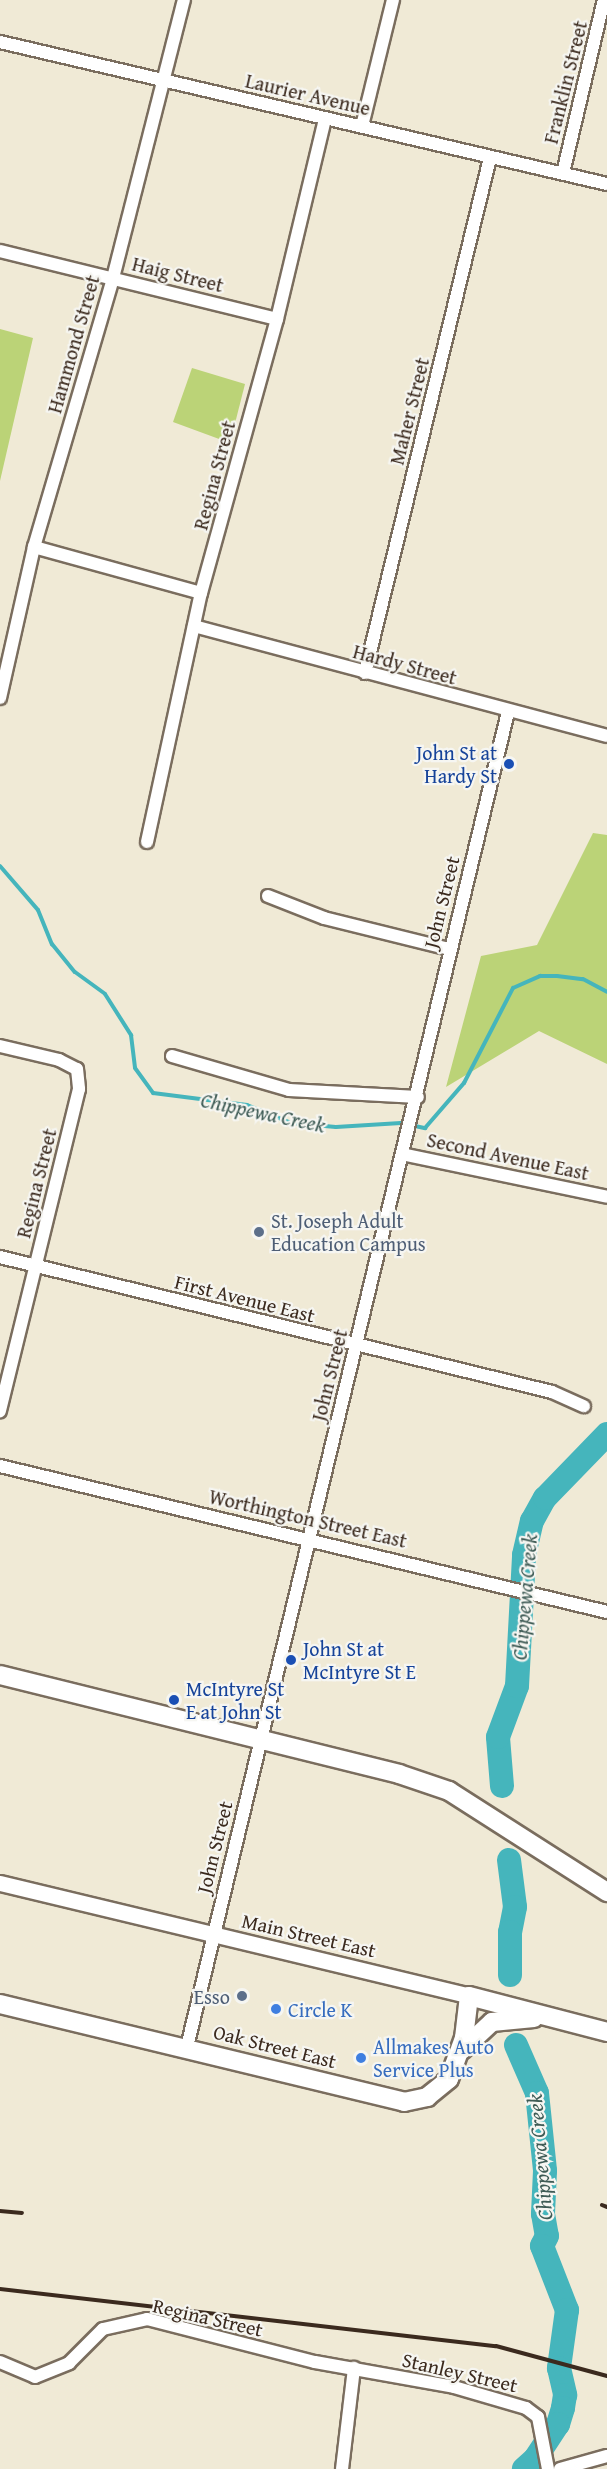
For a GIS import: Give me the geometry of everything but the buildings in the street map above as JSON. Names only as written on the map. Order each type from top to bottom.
[{"type":"main road","points":[[0,1675],[399,1774],[449,1791],[607,1892]]},
{"type":"main road","name":"Main Street East","points":[[469,1996],[607,2032]]},
{"type":"main road","name":"Oak Street East","points":[[0,2004],[187,2047],[404,2102],[428,2097],[449,2079],[458,2055],[469,1996]]},
{"type":"main road","points":[[458,2055],[478,2032],[492,2022],[548,2017]]},
{"type":"street","name":"Hammond Street","points":[[0,698],[34,547],[113,278],[184,0]]},
{"type":"street","points":[[362,126],[393,0]]},
{"type":"street","name":"Franklin Street","points":[[563,173],[604,0]]},
{"type":"street","name":"Laurier Avenue","points":[[0,42],[607,184]]},
{"type":"street","name":"Regina Street","points":[[147,842],[201,593],[277,319],[325,119]]},
{"type":"street","name":"Maher Street","points":[[365,673],[490,158]]},
{"type":"street","name":"Haig Street","points":[[0,251],[277,319]]},
{"type":"street","points":[[34,547],[201,593]]},
{"type":"street","name":"Hardy Street","points":[[194,626],[508,712],[607,736]]},
{"type":"street","name":"John Street","points":[[187,2047],[403,1151],[418,1097],[449,949],[508,712]]},
{"type":"street","points":[[268,896],[324,918],[449,949]]},
{"type":"street","name":"Regina Street","points":[[0,1046],[59,1060],[76,1069],[79,1089],[0,1410]]},
{"type":"street","points":[[172,1056],[289,1090],[418,1097]]},
{"type":"street","name":"Second Avenue East","points":[[403,1151],[607,1197]]},
{"type":"street","name":"First Avenue East","points":[[0,1257],[356,1346],[552,1392],[584,1406]]},
{"type":"street","name":"Worthington Street East","points":[[0,1466],[309,1538],[607,1612]]},
{"type":"street","name":"Main Street East","points":[[0,1883],[469,1996]]},
{"type":"street","name":"Regina Street","points":[[0,2362],[35,2377],[69,2364],[103,2329],[147,2319],[354,2368]]},
{"type":"street","points":[[342,2469],[354,2368]]},
{"type":"street","name":"Stanley Street","points":[[354,2368],[492,2397],[526,2408],[538,2416],[547,2464]]},
{"type":"street","points":[[560,2469],[607,2456]]},
{"type":"green space","points":[[0,329],[33,338],[0,481]]},
{"type":"green space","points":[[192,368],[245,384],[230,443],[173,422]]},
{"type":"green space","points":[[593,833],[607,835],[607,1064],[539,1031],[446,1087],[481,956],[537,945]]},
{"type":"waterway","name":"Chippewa Creek","points":[[0,866],[38,910],[52,944],[75,972],[105,994],[131,1035],[135,1068],[153,1093],[247,1105],[291,1123],[336,1127],[401,1123],[425,1128],[464,1083],[513,988],[540,976],[557,976],[583,979],[607,992]]},
{"type":"waterway","name":"Chippewa Creek","points":[[502,1786],[498,1737],[517,1686],[524,1555],[532,1521],[545,1498],[607,1434]]},
{"type":"waterway","name":"Chippewa Creek","points":[[509,1860],[515,1907],[510,1932],[510,1975]]},
{"type":"waterway","name":"Chippewa Creek","points":[[516,2045],[537,2093],[545,2171],[543,2214],[547,2236],[542,2246],[567,2310],[559,2368],[565,2395],[563,2408],[558,2424],[535,2459],[524,2469]]},
{"type":"railway","points":[[602,2205],[607,2207]]},
{"type":"railway","points":[[0,2211],[22,2213]]},
{"type":"railway","points":[[0,2289],[496,2346],[607,2376]]},
{"type":"place","name":"John St at Hardy St","points":[[509,764]]},
{"type":"place","name":"St. Joseph Adult Education Campus","points":[[259,1232]]},
{"type":"place","name":"John St at McIntyre St E","points":[[291,1660]]},
{"type":"place","name":"McIntyre St E at John St","points":[[174,1700]]},
{"type":"place","name":"Esso","points":[[242,1996]]},
{"type":"place","name":"Circle K","points":[[276,2009]]},
{"type":"place","name":"Allmakes Auto Service Plus","points":[[361,2058]]}]
